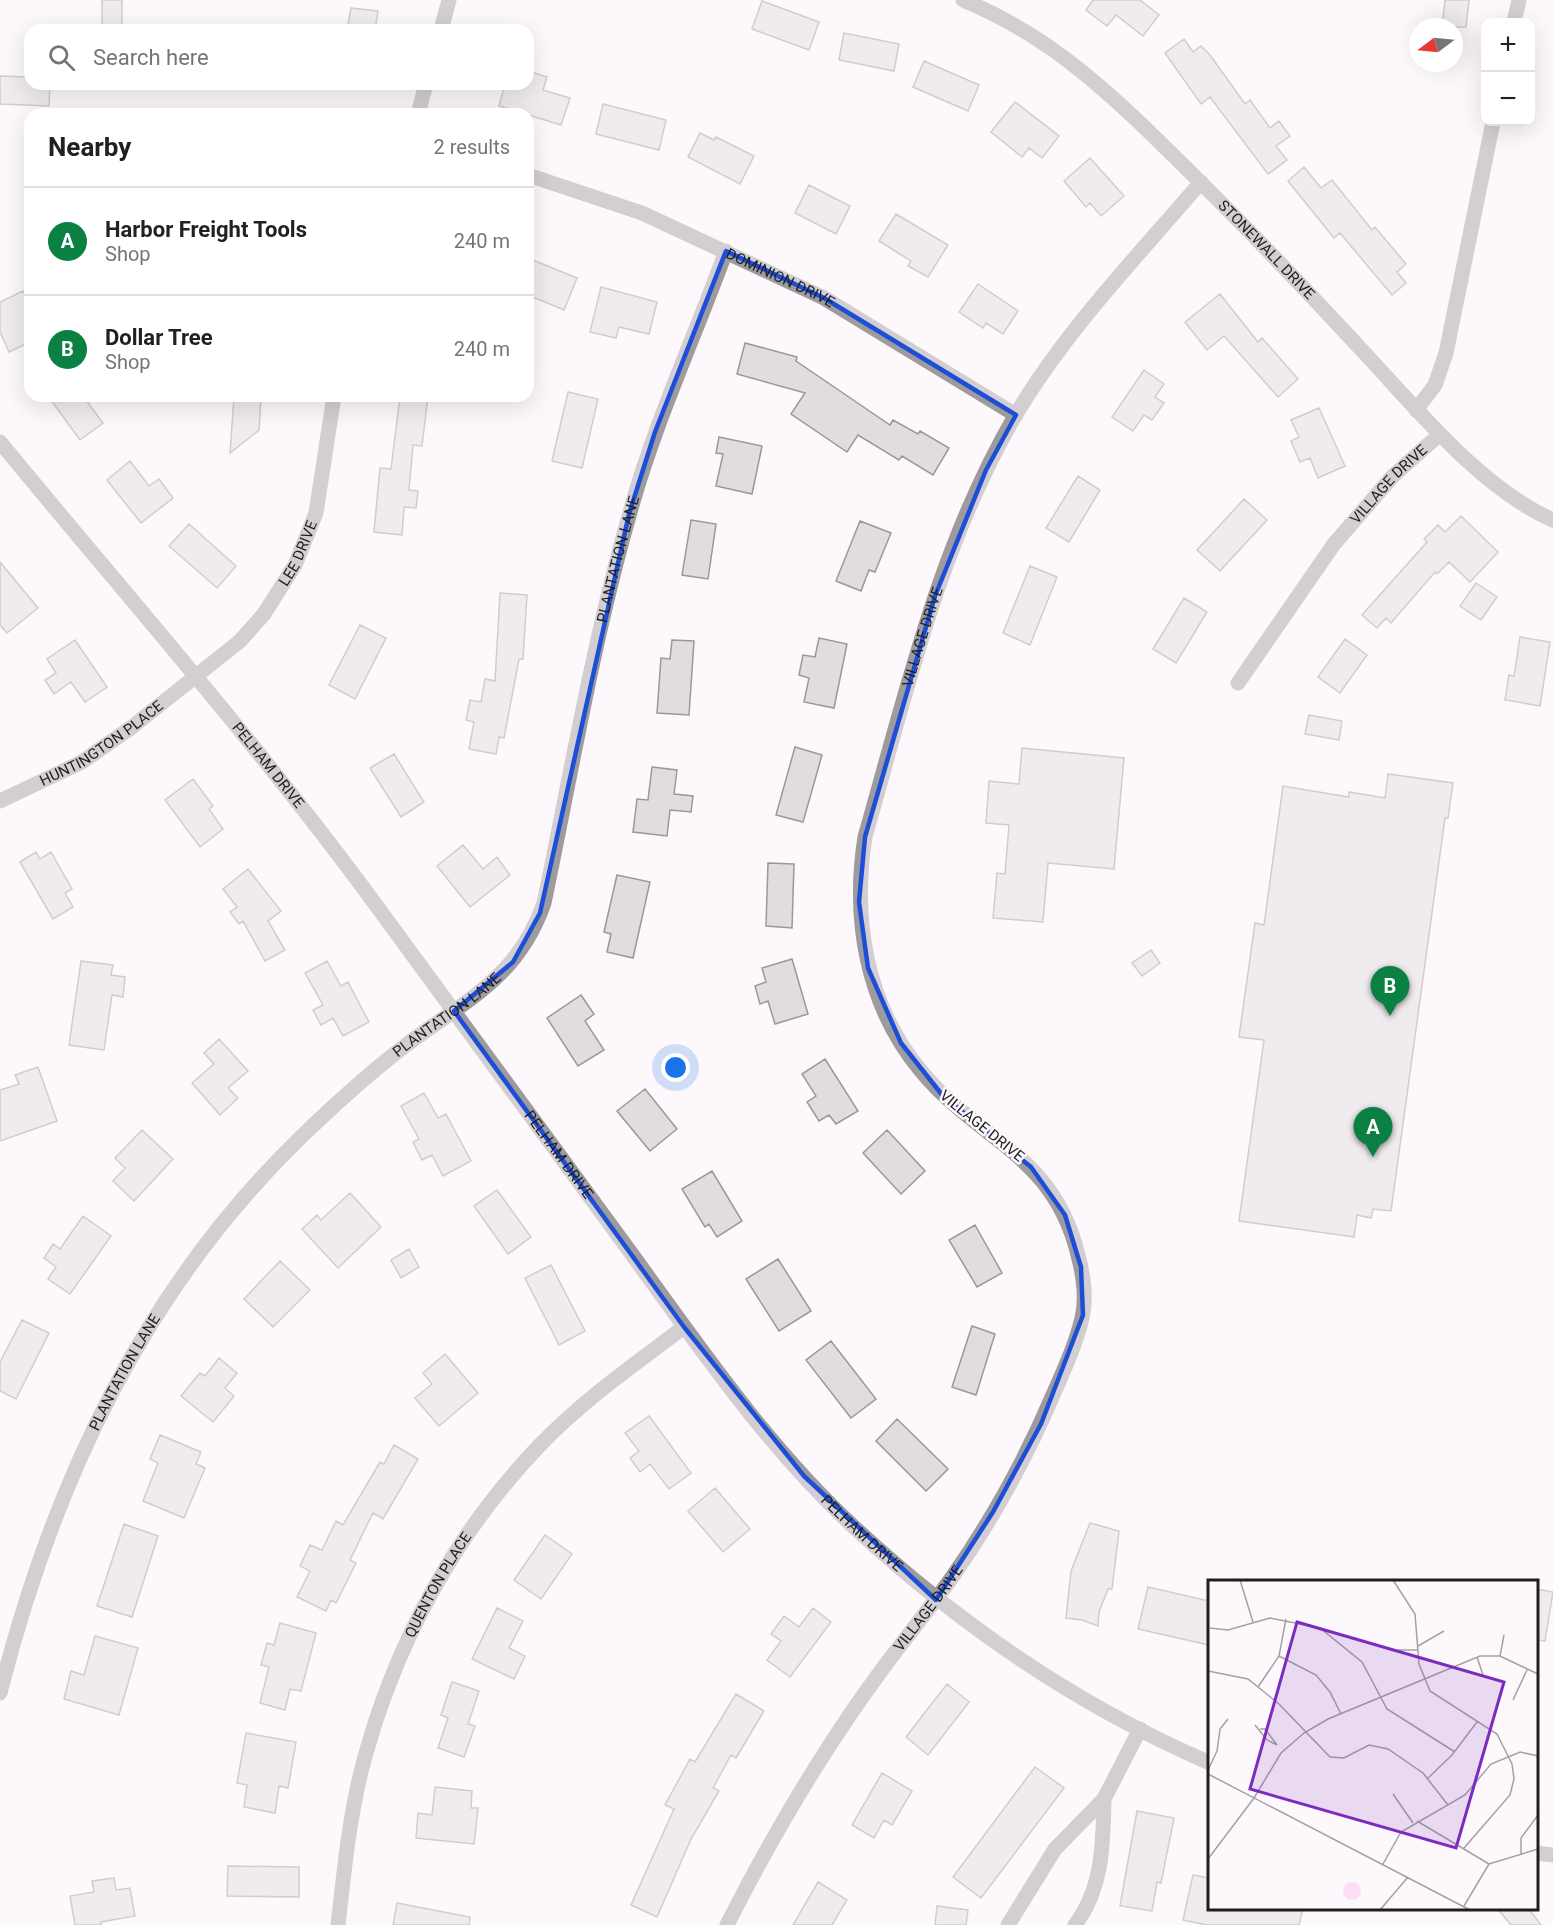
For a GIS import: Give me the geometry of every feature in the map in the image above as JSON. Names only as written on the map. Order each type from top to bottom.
[{"type":"street","points":[[443,24],[449,0]]},
{"type":"street","name":"STONEWALL DRIVE","points":[[963,0],[1031,33],[1071,60],[1108,91],[1306,289],[1440,434],[1479,470],[1553,520]]},
{"type":"street","points":[[1515,18],[1519,0]]},
{"type":"street","points":[[420,108],[424,90]]},
{"type":"street","points":[[1416,410],[1435,385],[1446,353],[1492,126]]},
{"type":"street","name":"DOMINION DRIVE","points":[[534,177],[642,213],[824,298],[1016,415]]},
{"type":"street","name":"VILLAGE DRIVE","points":[[728,1925],[772,1840],[820,1761],[878,1675],[936,1600],[993,1512],[1041,1424],[1064,1370],[1083,1315],[1081,1267],[1065,1215],[1053,1193],[1031,1167],[1006,1144],[970,1120],[943,1096],[918,1068],[901,1043],[882,1006],[868,968],[862,939],[859,902],[865,837],[935,596],[981,480],[1016,415],[1045,370],[1106,292],[1201,182]]},
{"type":"street","name":"PLANTATION LANE","points":[[0,1693],[19,1618],[59,1505],[95,1425],[149,1325],[184,1274],[238,1204],[297,1141],[360,1081],[493,983],[513,962],[529,939],[540,913],[611,581],[629,514],[658,422],[726,251]]},
{"type":"street","name":"LEE DRIVE","points":[[196,677],[240,641],[264,614],[295,565],[316,513],[333,402]]},
{"type":"street","name":"VILLAGE DRIVE","points":[[1238,682],[1334,544],[1393,476],[1440,434]]},
{"type":"street","name":"PELHAM DRIVE","points":[[0,442],[196,677],[346,865],[684,1327],[759,1424],[804,1476],[852,1526],[936,1600],[982,1635],[1035,1670],[1140,1730],[1208,1763]]},
{"type":"street","name":"HUNTINGTON PLACE","points":[[0,801],[82,762],[132,728],[196,677]]},
{"type":"street","name":"QUENTON PLACE","points":[[338,1925],[354,1810],[373,1730],[405,1644],[434,1588],[486,1508],[541,1444],[595,1395],[684,1327]]},
{"type":"street","points":[[1008,1925],[1055,1849],[1104,1800],[1140,1730]]},
{"type":"street","points":[[1075,1925],[1092,1899],[1100,1869],[1104,1800]]},
{"type":"street","points":[[1538,1852],[1553,1856]]},
{"type":"highlighted area","points":[[726,251],[824,298],[1016,415],[986,470],[935,596],[865,837],[859,902],[868,968],[901,1043],[943,1096],[1031,1167],[1065,1215],[1081,1267],[1083,1315],[1041,1424],[993,1512],[936,1600],[804,1476],[684,1327],[454,1011],[513,962],[540,913],[629,514],[655,432]]},
{"type":"building","points":[[102,0],[122,0],[122,24],[102,24]]},
{"type":"building","points":[[1093,0],[1140,0],[1159,15],[1143,36],[1116,15],[1107,26],[1086,10]]},
{"type":"building","points":[[1445,0],[1469,0],[1466,27],[1463,27],[1463,18],[1443,18]]},
{"type":"building","points":[[762,1],[819,22],[809,50],[752,29]]},
{"type":"building","points":[[351,8],[378,11],[376,24],[348,24]]},
{"type":"building","points":[[844,33],[899,44],[894,71],[839,60]]},
{"type":"building","points":[[1184,39],[1193,52],[1201,46],[1210,55],[1245,104],[1250,100],[1270,128],[1279,121],[1290,136],[1276,146],[1287,160],[1268,174],[1210,97],[1201,104],[1165,53]]},
{"type":"building","points":[[924,61],[979,85],[968,111],[913,87]]},
{"type":"building","points":[[534,73],[547,77],[543,90],[570,98],[561,125],[534,117],[534,108],[499,106],[503,90],[534,90]]},
{"type":"building","points":[[0,76],[24,77],[24,90],[50,90],[49,106],[0,104]]},
{"type":"building","points":[[1015,102],[1059,136],[1042,158],[1029,148],[1022,157],[991,132]]},
{"type":"building","points":[[603,104],[666,120],[659,150],[596,134]]},
{"type":"building","points":[[700,133],[714,140],[716,137],[754,156],[740,184],[688,157]]},
{"type":"building","points":[[1090,158],[1124,196],[1101,216],[1090,203],[1086,207],[1064,181]]},
{"type":"building","points":[[1304,167],[1321,188],[1332,180],[1372,230],[1375,227],[1406,264],[1397,272],[1406,283],[1392,295],[1340,233],[1334,238],[1288,181]]},
{"type":"building","points":[[809,185],[850,206],[836,234],[795,213]]},
{"type":"building","points":[[896,214],[948,245],[928,277],[908,266],[911,261],[879,241]]},
{"type":"building","points":[[534,260],[577,278],[564,310],[534,298]]},
{"type":"building","points":[[978,284],[1018,311],[1003,334],[986,323],[983,328],[959,312]]},
{"type":"building","points":[[601,287],[657,302],[649,334],[619,327],[616,338],[590,332]]},
{"type":"building","points":[[23,291],[24,293],[24,345],[9,352],[0,332],[0,302]]},
{"type":"building","points":[[1220,294],[1258,342],[1262,338],[1298,379],[1278,397],[1224,336],[1207,350],[1185,322]]},
{"type":"building","points":[[745,343],[797,357],[796,361],[890,425],[893,420],[918,434],[920,431],[949,448],[933,475],[902,456],[899,460],[858,435],[847,452],[791,414],[805,393],[737,374]]},
{"type":"building","points":[[1144,370],[1164,384],[1155,397],[1164,403],[1152,420],[1144,415],[1133,431],[1112,417]]},
{"type":"building","points":[[568,392],[598,399],[582,468],[552,461]]},
{"type":"building","points":[[52,402],[87,402],[103,423],[80,440]]},
{"type":"building","points":[[234,402],[261,402],[259,430],[230,453]]},
{"type":"building","points":[[399,402],[427,402],[422,446],[413,445],[409,490],[418,491],[416,508],[404,507],[402,535],[374,532],[380,468],[391,469]]},
{"type":"building","points":[[1319,408],[1345,466],[1318,478],[1310,458],[1300,462],[1291,441],[1299,437],[1291,420]]},
{"type":"building","points":[[719,437],[762,446],[752,494],[716,486],[723,454],[716,453]]},
{"type":"building","points":[[130,461],[149,486],[159,479],[173,498],[141,523],[107,480]]},
{"type":"building","points":[[1078,476],[1100,490],[1069,542],[1046,528]]},
{"type":"building","points":[[1244,499],[1267,520],[1220,571],[1197,550]]},
{"type":"building","points":[[1461,516],[1498,552],[1470,582],[1449,562],[1437,574],[1435,572],[1391,623],[1386,618],[1377,628],[1362,615],[1427,542],[1424,539],[1438,525],[1445,532]]},
{"type":"building","points":[[691,520],[716,524],[708,579],[682,575]]},
{"type":"building","points":[[860,521],[891,533],[875,572],[869,570],[861,591],[836,581]]},
{"type":"building","points":[[189,524],[236,566],[217,588],[169,546]]},
{"type":"building","points":[[0,562],[38,608],[7,633],[0,625]]},
{"type":"building","points":[[1030,566],[1057,577],[1030,645],[1003,633]]},
{"type":"building","points":[[1476,583],[1497,597],[1481,620],[1460,606]]},
{"type":"building","points":[[500,593],[527,595],[523,659],[519,659],[504,738],[499,737],[496,754],[469,749],[474,722],[466,720],[470,700],[481,702],[485,679],[495,681]]},
{"type":"building","points":[[1184,598],[1207,612],[1176,663],[1153,649]]},
{"type":"building","points":[[360,625],[386,638],[355,699],[329,685]]},
{"type":"building","points":[[1520,637],[1550,642],[1540,706],[1505,700],[1509,675],[1514,676]]},
{"type":"building","points":[[819,638],[847,644],[834,708],[804,702],[809,678],[799,675],[803,655],[815,657]]},
{"type":"building","points":[[1345,639],[1367,655],[1340,693],[1318,677]]},
{"type":"building","points":[[75,640],[107,687],[85,702],[71,682],[54,694],[45,680],[56,673],[47,659]]},
{"type":"building","points":[[672,640],[694,641],[689,715],[657,713],[661,658],[670,659]]},
{"type":"building","points":[[1309,715],[1342,721],[1339,740],[1305,734]]},
{"type":"building","points":[[795,747],[822,755],[803,822],[776,815]]},
{"type":"building","points":[[1022,748],[1124,758],[1114,869],[1048,863],[1043,922],[993,918],[997,873],[1005,874],[1009,825],[986,823],[989,781],[1019,784]]},
{"type":"building","points":[[394,754],[424,802],[401,817],[370,768]]},
{"type":"building","points":[[652,767],[677,770],[674,794],[693,796],[691,812],[670,810],[667,836],[633,832],[637,799],[648,800]]},
{"type":"building","points":[[1388,774],[1453,783],[1448,818],[1445,818],[1391,1211],[1373,1209],[1371,1218],[1357,1215],[1354,1237],[1239,1221],[1264,1040],[1239,1037],[1255,923],[1264,925],[1283,786],[1349,797],[1349,792],[1385,798]]},
{"type":"building","points":[[193,779],[213,806],[209,809],[223,829],[200,847],[165,800]]},
{"type":"building","points":[[463,845],[483,869],[497,857],[510,875],[470,907],[437,866]]},
{"type":"building","points":[[36,852],[40,859],[51,852],[72,889],[65,893],[73,907],[53,919],[20,862]]},
{"type":"building","points":[[768,863],[794,864],[792,928],[766,926]]},
{"type":"building","points":[[248,869],[281,911],[268,921],[285,950],[265,961],[243,921],[239,924],[230,912],[237,907],[223,889]]},
{"type":"building","points":[[617,875],[650,882],[633,958],[607,952],[611,934],[604,932]]},
{"type":"building","points":[[1151,950],[1160,963],[1142,976],[1132,963]]},
{"type":"building","points":[[792,959],[808,1014],[775,1024],[768,1001],[760,1004],[755,986],[766,982],[762,968]]},
{"type":"building","points":[[81,961],[113,965],[111,975],[125,977],[123,997],[112,995],[104,1050],[69,1045]]},
{"type":"building","points":[[327,961],[341,986],[348,982],[369,1022],[343,1036],[333,1018],[321,1025],[313,1010],[323,1005],[305,973]]},
{"type":"building","points":[[581,995],[594,1014],[585,1021],[604,1050],[578,1066],[547,1018]]},
{"type":"building","points":[[219,1039],[248,1071],[228,1088],[238,1098],[220,1115],[192,1083],[214,1064],[204,1053]]},
{"type":"building","points":[[825,1059],[858,1111],[836,1124],[829,1115],[819,1121],[807,1102],[816,1096],[802,1074]]},
{"type":"building","points":[[38,1067],[57,1121],[0,1141],[0,1090],[19,1084],[15,1075]]},
{"type":"building","points":[[645,1089],[677,1129],[650,1151],[617,1111]]},
{"type":"building","points":[[424,1093],[438,1118],[446,1114],[471,1161],[443,1176],[432,1155],[422,1160],[413,1142],[419,1139],[401,1106]]},
{"type":"building","points":[[142,1130],[173,1159],[134,1201],[113,1181],[125,1168],[115,1158]]},
{"type":"building","points":[[887,1130],[925,1171],[901,1194],[863,1153]]},
{"type":"building","points":[[712,1171],[742,1221],[717,1237],[709,1224],[705,1227],[682,1189]]},
{"type":"building","points":[[497,1190],[531,1237],[508,1254],[474,1206]]},
{"type":"building","points":[[350,1193],[381,1227],[338,1268],[302,1229],[317,1215],[321,1220]]},
{"type":"building","points":[[83,1216],[111,1236],[70,1294],[48,1279],[56,1267],[44,1258],[53,1244],[60,1249]]},
{"type":"building","points":[[975,1225],[1002,1273],[977,1287],[949,1240]]},
{"type":"building","points":[[409,1249],[419,1267],[401,1278],[391,1260]]},
{"type":"building","points":[[778,1259],[811,1311],[779,1331],[746,1279]]},
{"type":"building","points":[[280,1261],[310,1290],[273,1327],[244,1299]]},
{"type":"building","points":[[551,1265],[585,1331],[559,1345],[525,1278]]},
{"type":"building","points":[[22,1320],[49,1333],[16,1399],[0,1391],[0,1362]]},
{"type":"building","points":[[972,1326],[995,1334],[976,1395],[952,1387]]},
{"type":"building","points":[[831,1341],[876,1399],[851,1418],[806,1360]]},
{"type":"building","points":[[445,1354],[478,1393],[439,1426],[415,1398],[432,1384],[423,1373]]},
{"type":"building","points":[[219,1358],[237,1373],[225,1388],[234,1396],[213,1422],[181,1396],[200,1373],[205,1376]]},
{"type":"building","points":[[649,1416],[691,1473],[669,1489],[650,1464],[640,1472],[630,1458],[639,1451],[625,1433]]},
{"type":"building","points":[[897,1419],[948,1469],[926,1491],[876,1441]]},
{"type":"building","points":[[160,1435],[201,1452],[196,1464],[205,1468],[184,1518],[143,1501],[158,1463],[150,1459]]},
{"type":"building","points":[[394,1445],[418,1459],[383,1519],[373,1513],[350,1560],[356,1563],[336,1603],[331,1600],[326,1611],[297,1597],[310,1571],[300,1566],[310,1545],[322,1550],[336,1521],[343,1525],[380,1462],[384,1464]]},
{"type":"building","points":[[715,1488],[750,1529],[723,1552],[688,1511]]},
{"type":"building","points":[[1090,1523],[1119,1531],[1112,1589],[1108,1589],[1099,1612],[1098,1626],[1082,1620],[1066,1618],[1071,1571]]},
{"type":"building","points":[[124,1524],[158,1536],[132,1617],[97,1606]]},
{"type":"building","points":[[545,1535],[572,1554],[541,1599],[514,1580]]},
{"type":"building","points":[[1148,1587],[1208,1601],[1208,1645],[1138,1629]]},
{"type":"building","points":[[1538,1589],[1553,1592],[1545,1641],[1538,1640]]},
{"type":"building","points":[[497,1608],[523,1621],[509,1648],[525,1656],[514,1679],[472,1659]]},
{"type":"building","points":[[813,1608],[831,1622],[790,1677],[767,1660],[781,1641],[771,1634],[784,1616],[799,1627]]},
{"type":"building","points":[[280,1623],[316,1633],[301,1691],[290,1689],[285,1710],[260,1703],[269,1667],[261,1665],[267,1643],[274,1645]]},
{"type":"building","points":[[95,1636],[138,1648],[119,1715],[64,1699],[71,1671],[84,1675]]},
{"type":"building","points":[[452,1682],[479,1691],[468,1724],[475,1726],[464,1757],[438,1748],[448,1718],[441,1715]]},
{"type":"building","points":[[947,1684],[969,1702],[928,1755],[906,1737]]},
{"type":"building","points":[[736,1694],[764,1711],[736,1758],[731,1755],[713,1788],[719,1791],[691,1839],[657,1917],[631,1905],[674,1809],[665,1805],[690,1759],[695,1762]]},
{"type":"building","points":[[246,1733],[296,1742],[288,1788],[279,1786],[275,1813],[244,1807],[247,1785],[237,1783]]},
{"type":"building","points":[[1035,1767],[1064,1788],[981,1898],[953,1877]]},
{"type":"building","points":[[882,1773],[912,1791],[892,1825],[884,1820],[874,1838],[852,1825]]},
{"type":"building","points":[[435,1787],[472,1791],[471,1808],[478,1808],[474,1844],[416,1838],[418,1813],[432,1815]]},
{"type":"building","points":[[1137,1811],[1174,1818],[1161,1883],[1157,1882],[1152,1911],[1120,1906]]},
{"type":"building","points":[[228,1866],[299,1867],[299,1897],[227,1896]]},
{"type":"building","points":[[1193,1875],[1208,1878],[1208,1910],[1303,1910],[1299,1925],[1207,1925],[1183,1920]]},
{"type":"building","points":[[114,1878],[116,1890],[130,1888],[135,1916],[101,1922],[101,1925],[75,1925],[70,1896],[94,1892],[92,1881]]},
{"type":"building","points":[[818,1882],[847,1900],[832,1925],[793,1925]]},
{"type":"building","points":[[397,1903],[470,1917],[469,1925],[393,1925]]},
{"type":"building","points":[[937,1906],[968,1910],[966,1925],[935,1925]]},
{"type":"building","points":[[1499,1910],[1530,1910],[1541,1925],[1511,1925]]},
{"type":"place","name":"Dollar Tree","points":[[1390,1016]]},
{"type":"place","name":"Harbor Freight Tools","points":[[1373,1157]]}]
